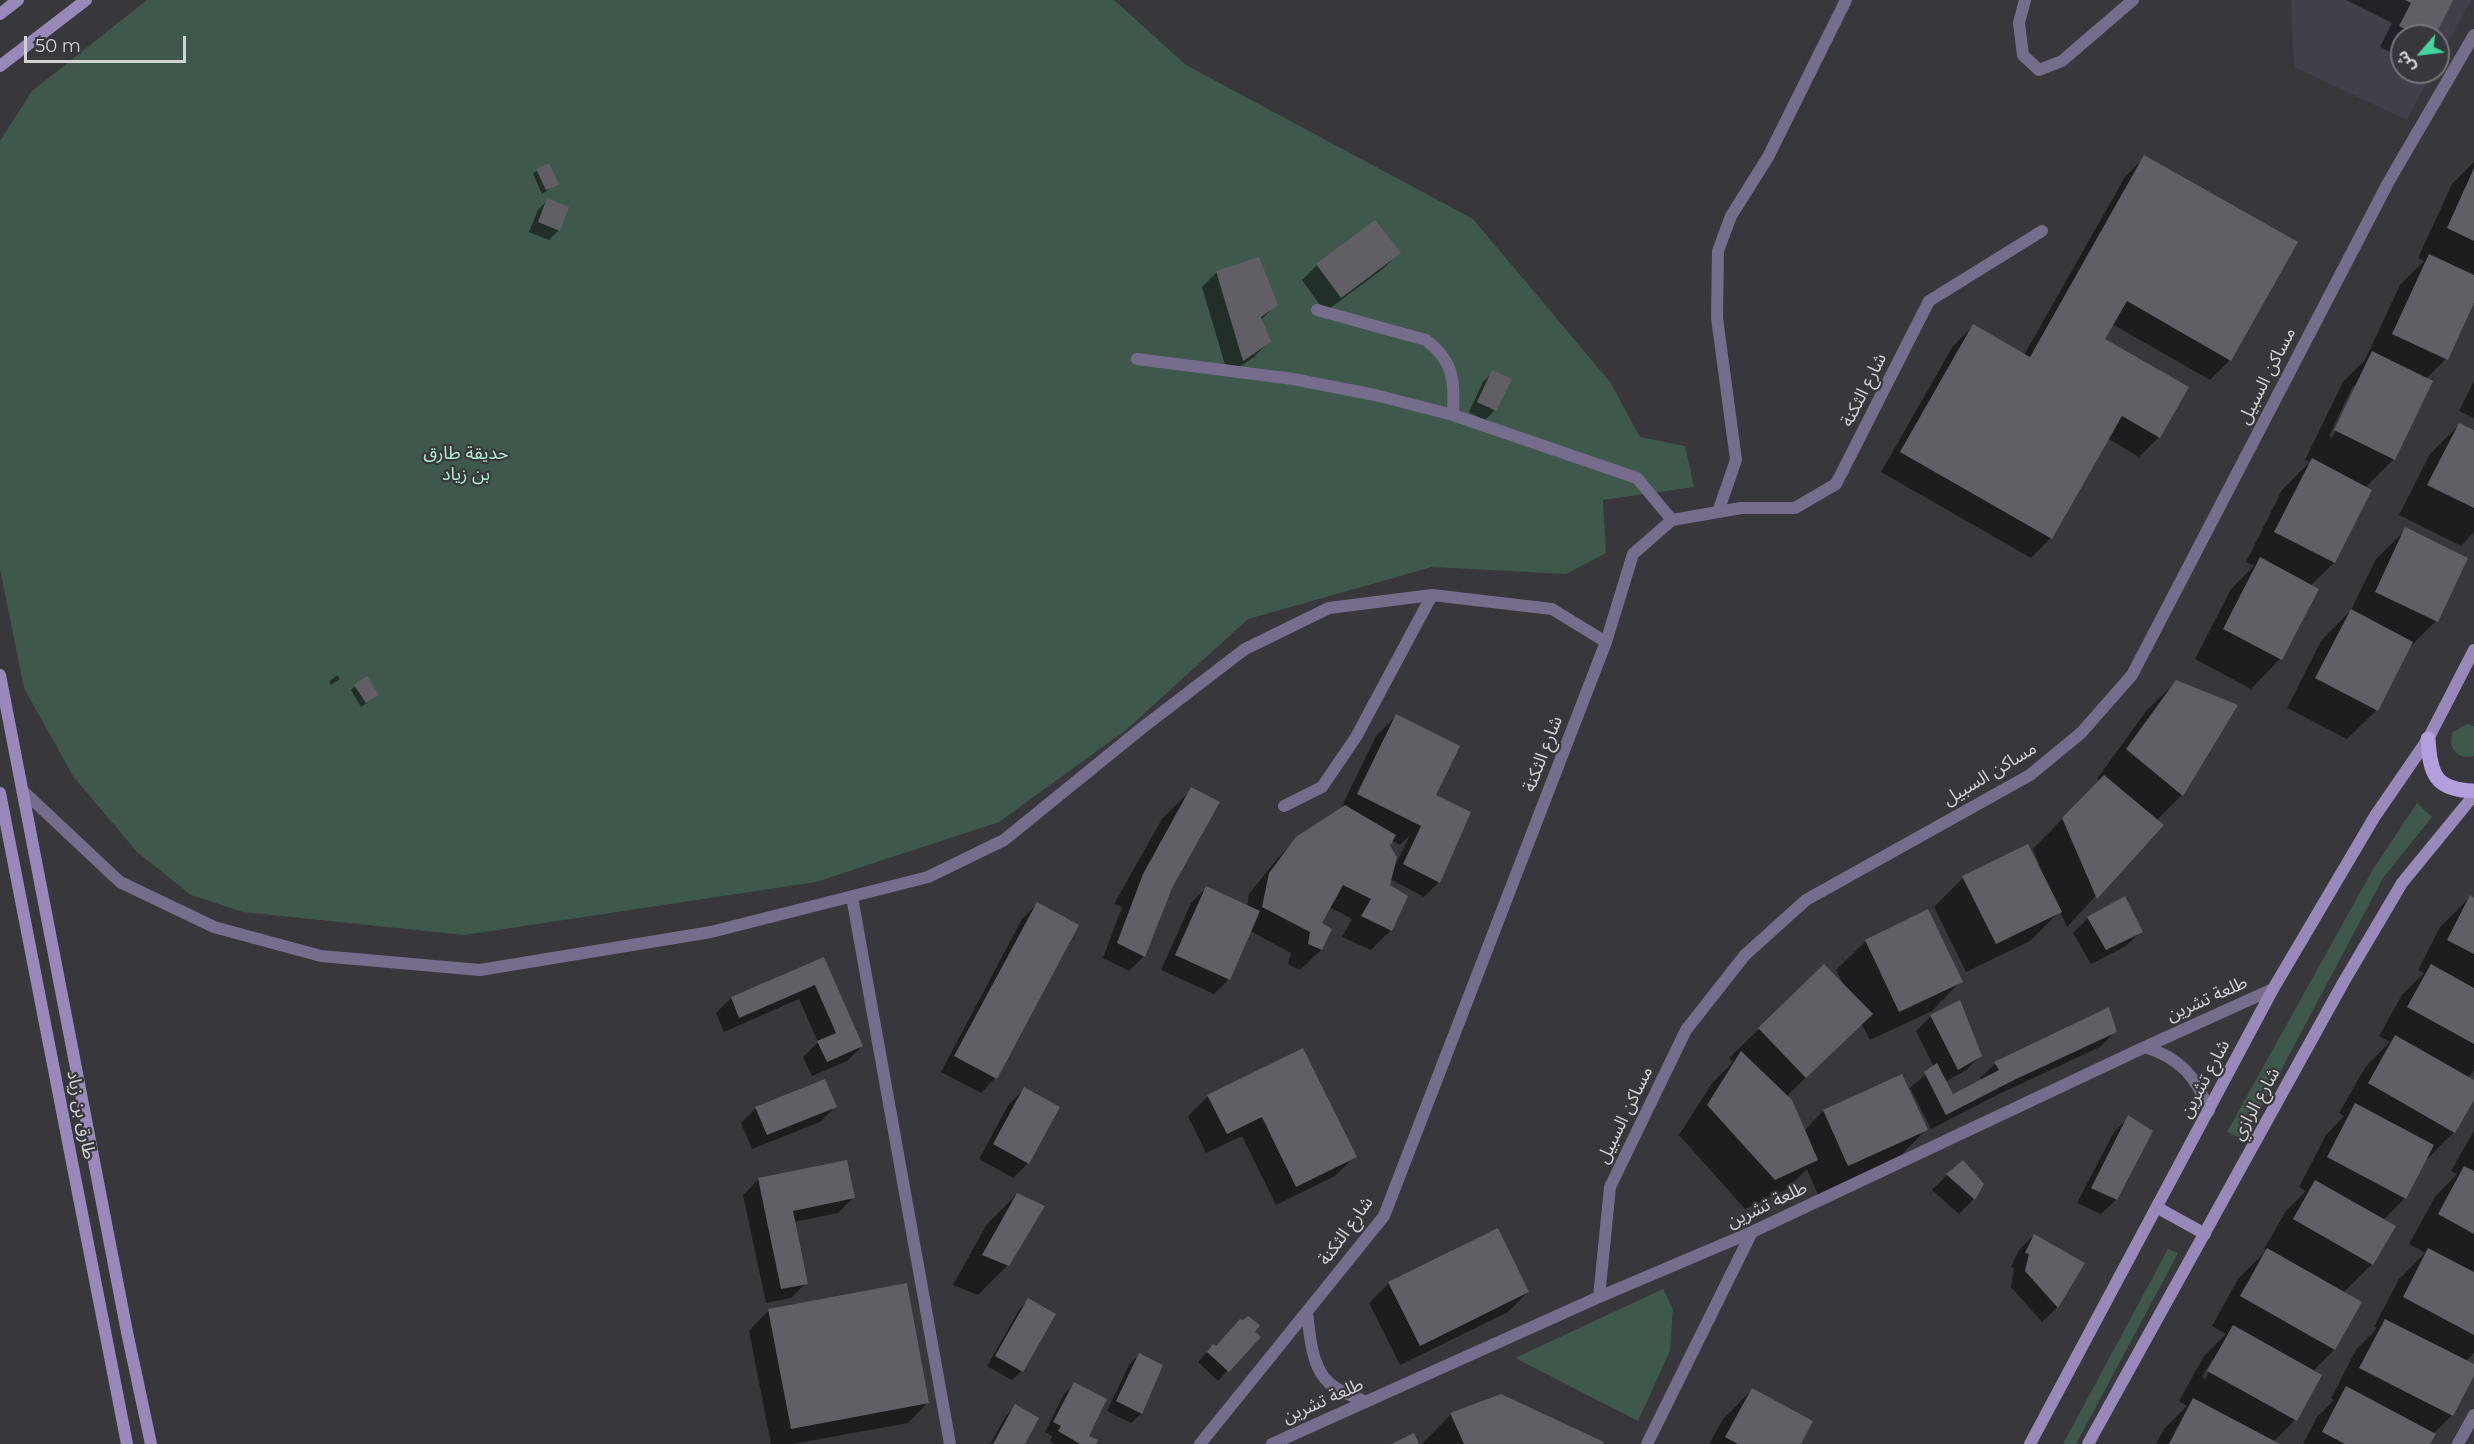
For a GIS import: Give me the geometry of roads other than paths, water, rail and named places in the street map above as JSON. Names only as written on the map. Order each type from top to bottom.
[{"type":"main road","points":[[0,14],[18,0]]},
{"type":"main road","points":[[0,66],[86,0]]},
{"type":"main road","name":"شارع تشرين","points":[[2030,1444],[2273,989],[2375,816],[2428,739],[2474,650]]},
{"type":"main road","points":[[0,675],[127,1332],[151,1444]]},
{"type":"main road","points":[[2428,739],[2429,766],[2441,783],[2456,791],[2474,793]]},
{"type":"main road","name":"طارق بن زياد","points":[[0,793],[127,1444]]},
{"type":"main road","name":"شارع الرازي","points":[[2088,1444],[2343,983],[2402,883],[2474,793]]},
{"type":"main road","points":[[2158,1208],[2205,1234]]},
{"type":"street","points":[[1718,512],[1736,460],[1717,318],[1718,250],[1731,216],[1768,157],[1846,0]]},
{"type":"street","points":[[2025,0],[2019,23],[2023,55],[2039,69],[2062,61],[2133,0]]},
{"type":"street","name":"مساكن السبيل","points":[[1599,1297],[1610,1187],[1686,1030],[1745,955],[1806,900],[2030,775],[2081,733],[2132,675],[2389,181],[2474,35]]},
{"type":"street","name":"شارع الثكنة","points":[[1200,1444],[1384,1216],[1606,642],[1633,554],[1672,520],[1741,508],[1795,508],[1836,484],[1929,301],[2042,231]]},
{"type":"street","points":[[1317,310],[1426,340],[1437,348],[1448,364],[1454,381],[1453,415]]},
{"type":"street","points":[[1137,359],[1293,379],[1375,395],[1453,415],[1637,478],[1672,520]]},
{"type":"street","points":[[22,790],[120,882],[214,927],[321,956],[480,970],[711,932],[928,877],[1004,840],[1142,728],[1245,649],[1329,608],[1432,595],[1552,609],[1606,642]]},
{"type":"street","points":[[1284,806],[1322,787],[1356,737],[1432,595]]},
{"type":"street","points":[[852,897],[950,1444]]},
{"type":"street","name":"طلعة تشرين","points":[[1272,1444],[1599,1297],[1752,1233],[2273,989]]},
{"type":"street","points":[[2145,1047],[2163,1052],[2181,1065],[2197,1083],[2209,1111]]},
{"type":"street","points":[[1647,1444],[1752,1233]]},
{"type":"street","points":[[1307,1312],[1312,1347],[1320,1371],[1334,1387],[1366,1402]]},
{"type":"street","points":[[2458,1444],[2474,1415]]},
{"type":"park label","name":"حديقة طارق بن زياد","points":[[466,464]]}]
